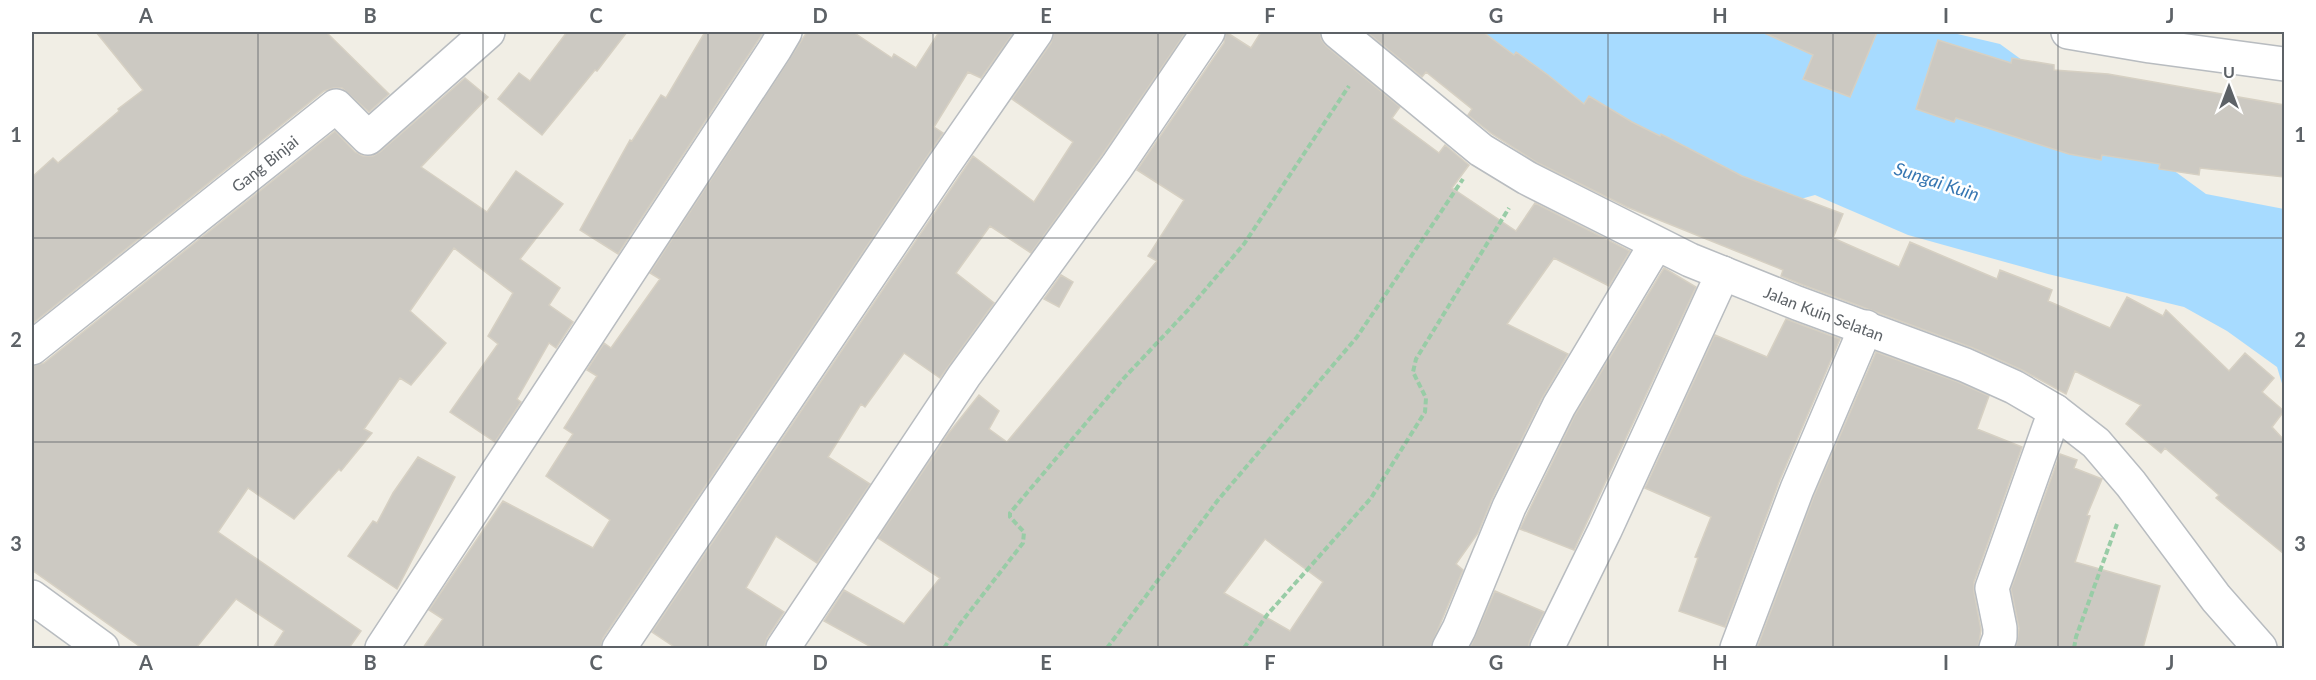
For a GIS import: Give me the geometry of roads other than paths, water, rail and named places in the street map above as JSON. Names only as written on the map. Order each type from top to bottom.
[{"type":"street","name":"Gang Binjai","points":[[32,348],[336,106],[368,138],[488,32]]},
{"type":"street","points":[[382,648],[785,32]]},
{"type":"street","points":[[619,648],[910,214],[1036,32]]},
{"type":"street","points":[[783,648],[964,376],[1117,166],[1208,32]]},
{"type":"street","name":"Jalan Kuin Selatan","points":[[1338,32],[1481,150],[1527,178],[1656,244],[1797,303],[1965,365],[2014,387],[2055,411],[2096,443],[2131,484],[2216,598],[2260,648]]},
{"type":"street","points":[[2068,32],[2150,46],[2284,64]]},
{"type":"street","points":[[1449,648],[1509,507],[1559,406],[1656,244]]},
{"type":"street","points":[[1547,648],[1605,530],[1723,273]]},
{"type":"street","points":[[1737,648],[1797,489],[1866,327]]},
{"type":"street","points":[[1996,648],[2000,628],[1992,588],[2055,411]]},
{"type":"street","points":[[32,597],[102,648]]},
{"type":"water","name":"Sungai Kuin","points":[[1437,32],[1949,32],[2000,44],[2206,194],[2284,209],[2284,390],[2277,367],[2227,331],[2184,307],[2048,274],[1908,235],[1815,195],[1747,214],[1541,115]]}]
